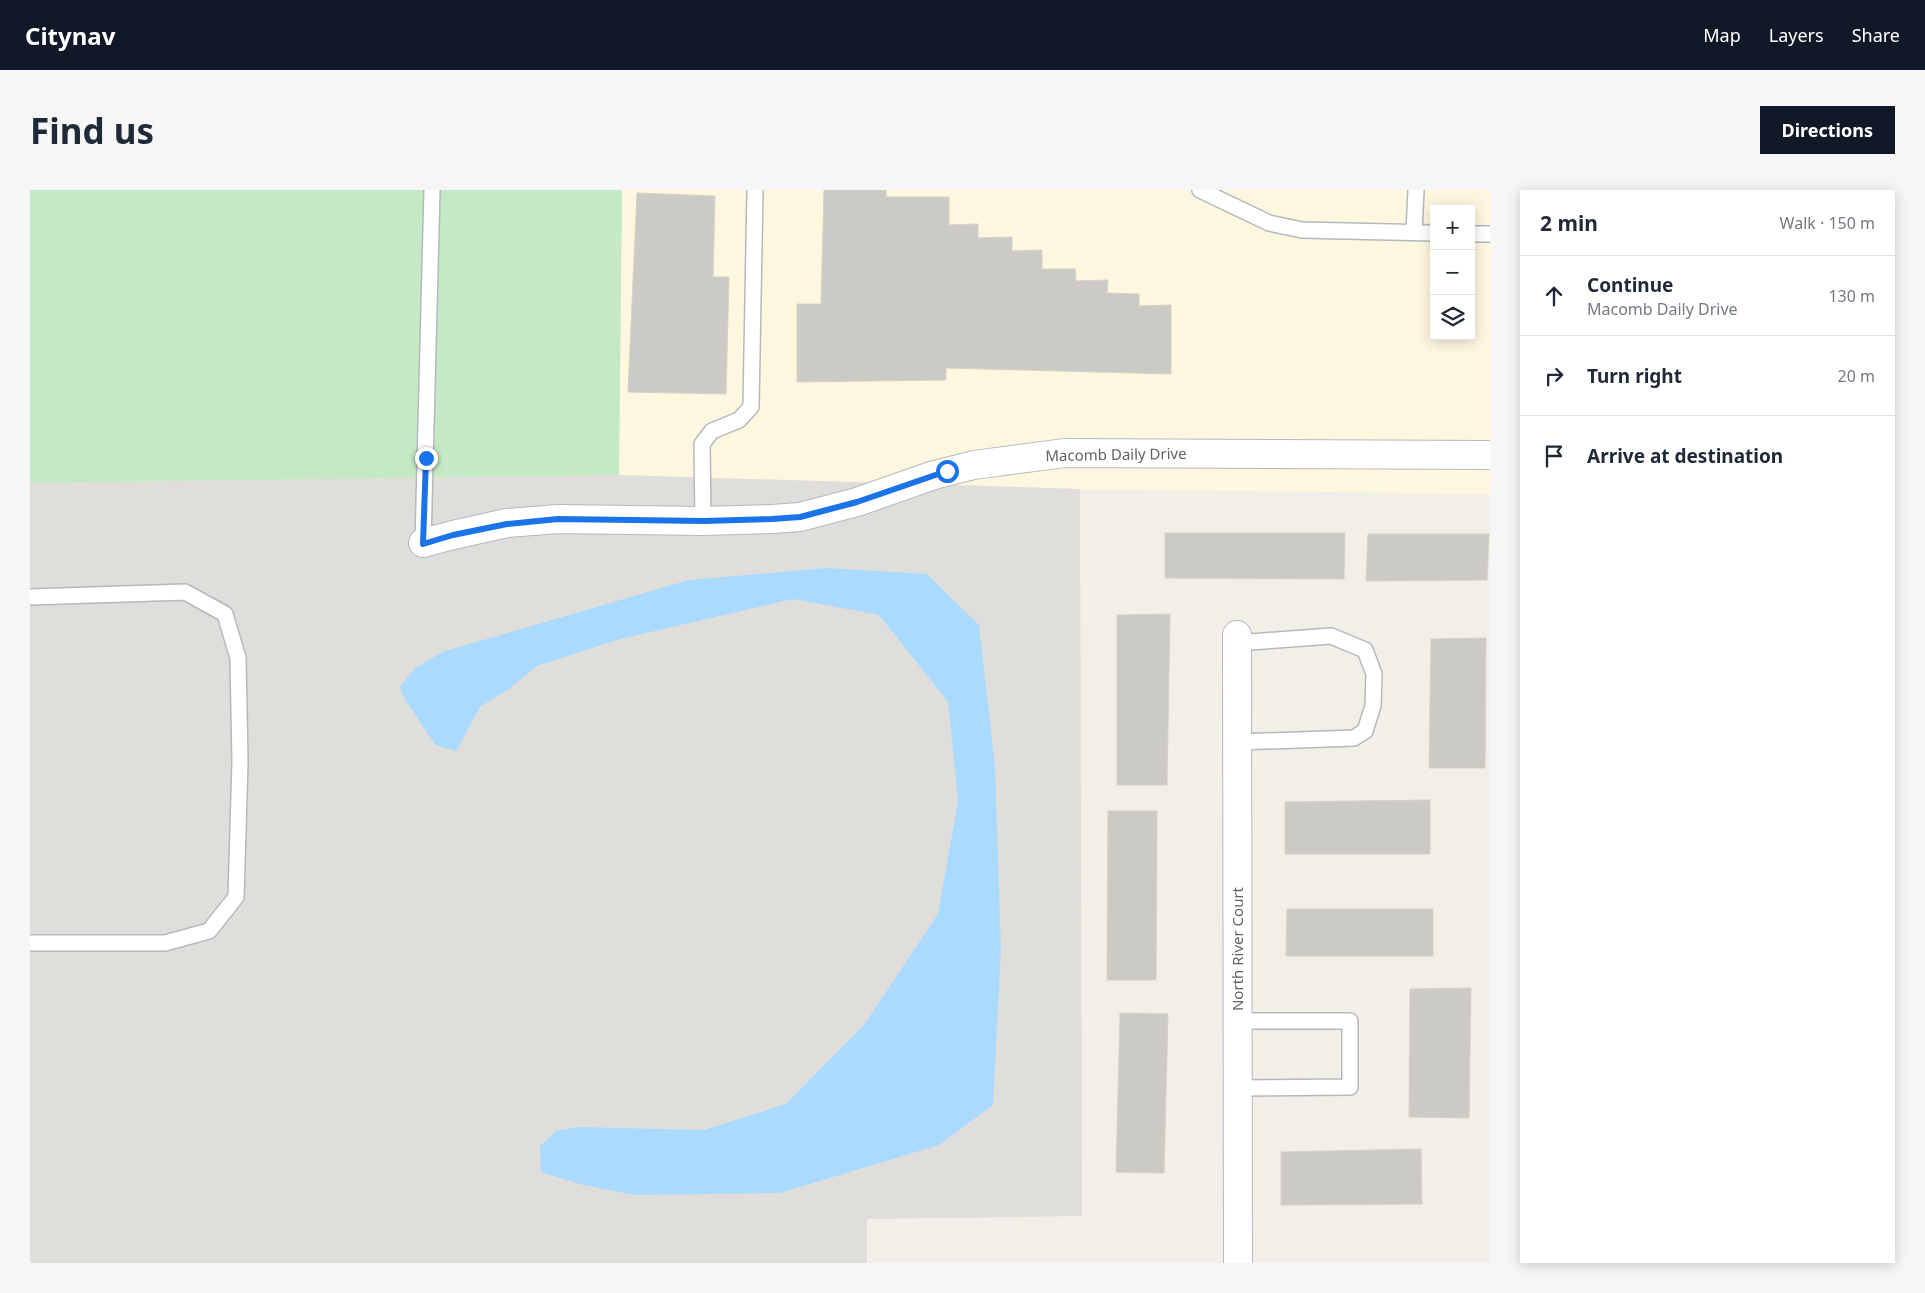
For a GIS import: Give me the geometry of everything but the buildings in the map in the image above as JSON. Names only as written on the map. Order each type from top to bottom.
[{"type":"street","name":"Macomb Daily Drive","points":[[423,544],[453,535],[507,524],[558,519],[704,521],[800,517],[857,502],[934,475],[974,465],[1065,453],[1490,455]]},
{"type":"street","name":"North River Court","points":[[1237,639],[1238,1263]]},
{"type":"lane","points":[[423,544],[432,190]]},
{"type":"lane","points":[[704,521],[702,444],[712,431],[739,420],[751,407],[755,190]]},
{"type":"lane","points":[[1200,190],[1269,223],[1302,230],[1430,233]]},
{"type":"lane","points":[[1414,232],[1416,190]]},
{"type":"lane","points":[[1475,234],[1490,234]]},
{"type":"lane","points":[[30,597],[185,592],[225,614],[238,658],[240,762],[236,897],[209,931],[165,943],[30,943]]},
{"type":"lane","points":[[1237,639],[1330,636],[1365,650],[1374,674],[1373,706],[1365,731],[1354,738],[1238,742]]},
{"type":"lane","points":[[1238,1021],[1350,1021],[1350,1087],[1238,1088]]},
{"type":"shaded area","points":[[622,190],[1490,190],[1490,494],[1080,489],[619,475]]},
{"type":"shaded area","points":[[619,475],[1080,489],[1082,1216],[867,1219],[867,1263],[30,1263],[30,483]]},
{"type":"green space","points":[[30,190],[622,190],[619,475],[30,483]]},
{"type":"water","points":[[827,568],[927,574],[979,625],[995,766],[1001,949],[993,1105],[939,1145],[780,1193],[635,1195],[583,1185],[541,1172],[540,1146],[556,1131],[578,1127],[704,1130],[786,1104],[864,1025],[938,914],[958,801],[948,702],[879,615],[793,599],[620,639],[537,666],[509,689],[480,707],[456,751],[435,745],[404,698],[400,687],[414,669],[442,652],[689,580]]},
{"type":"route","points":[[426,458],[423,544],[453,535],[507,524],[558,519],[704,521],[800,517],[857,502],[947,471]]}]
